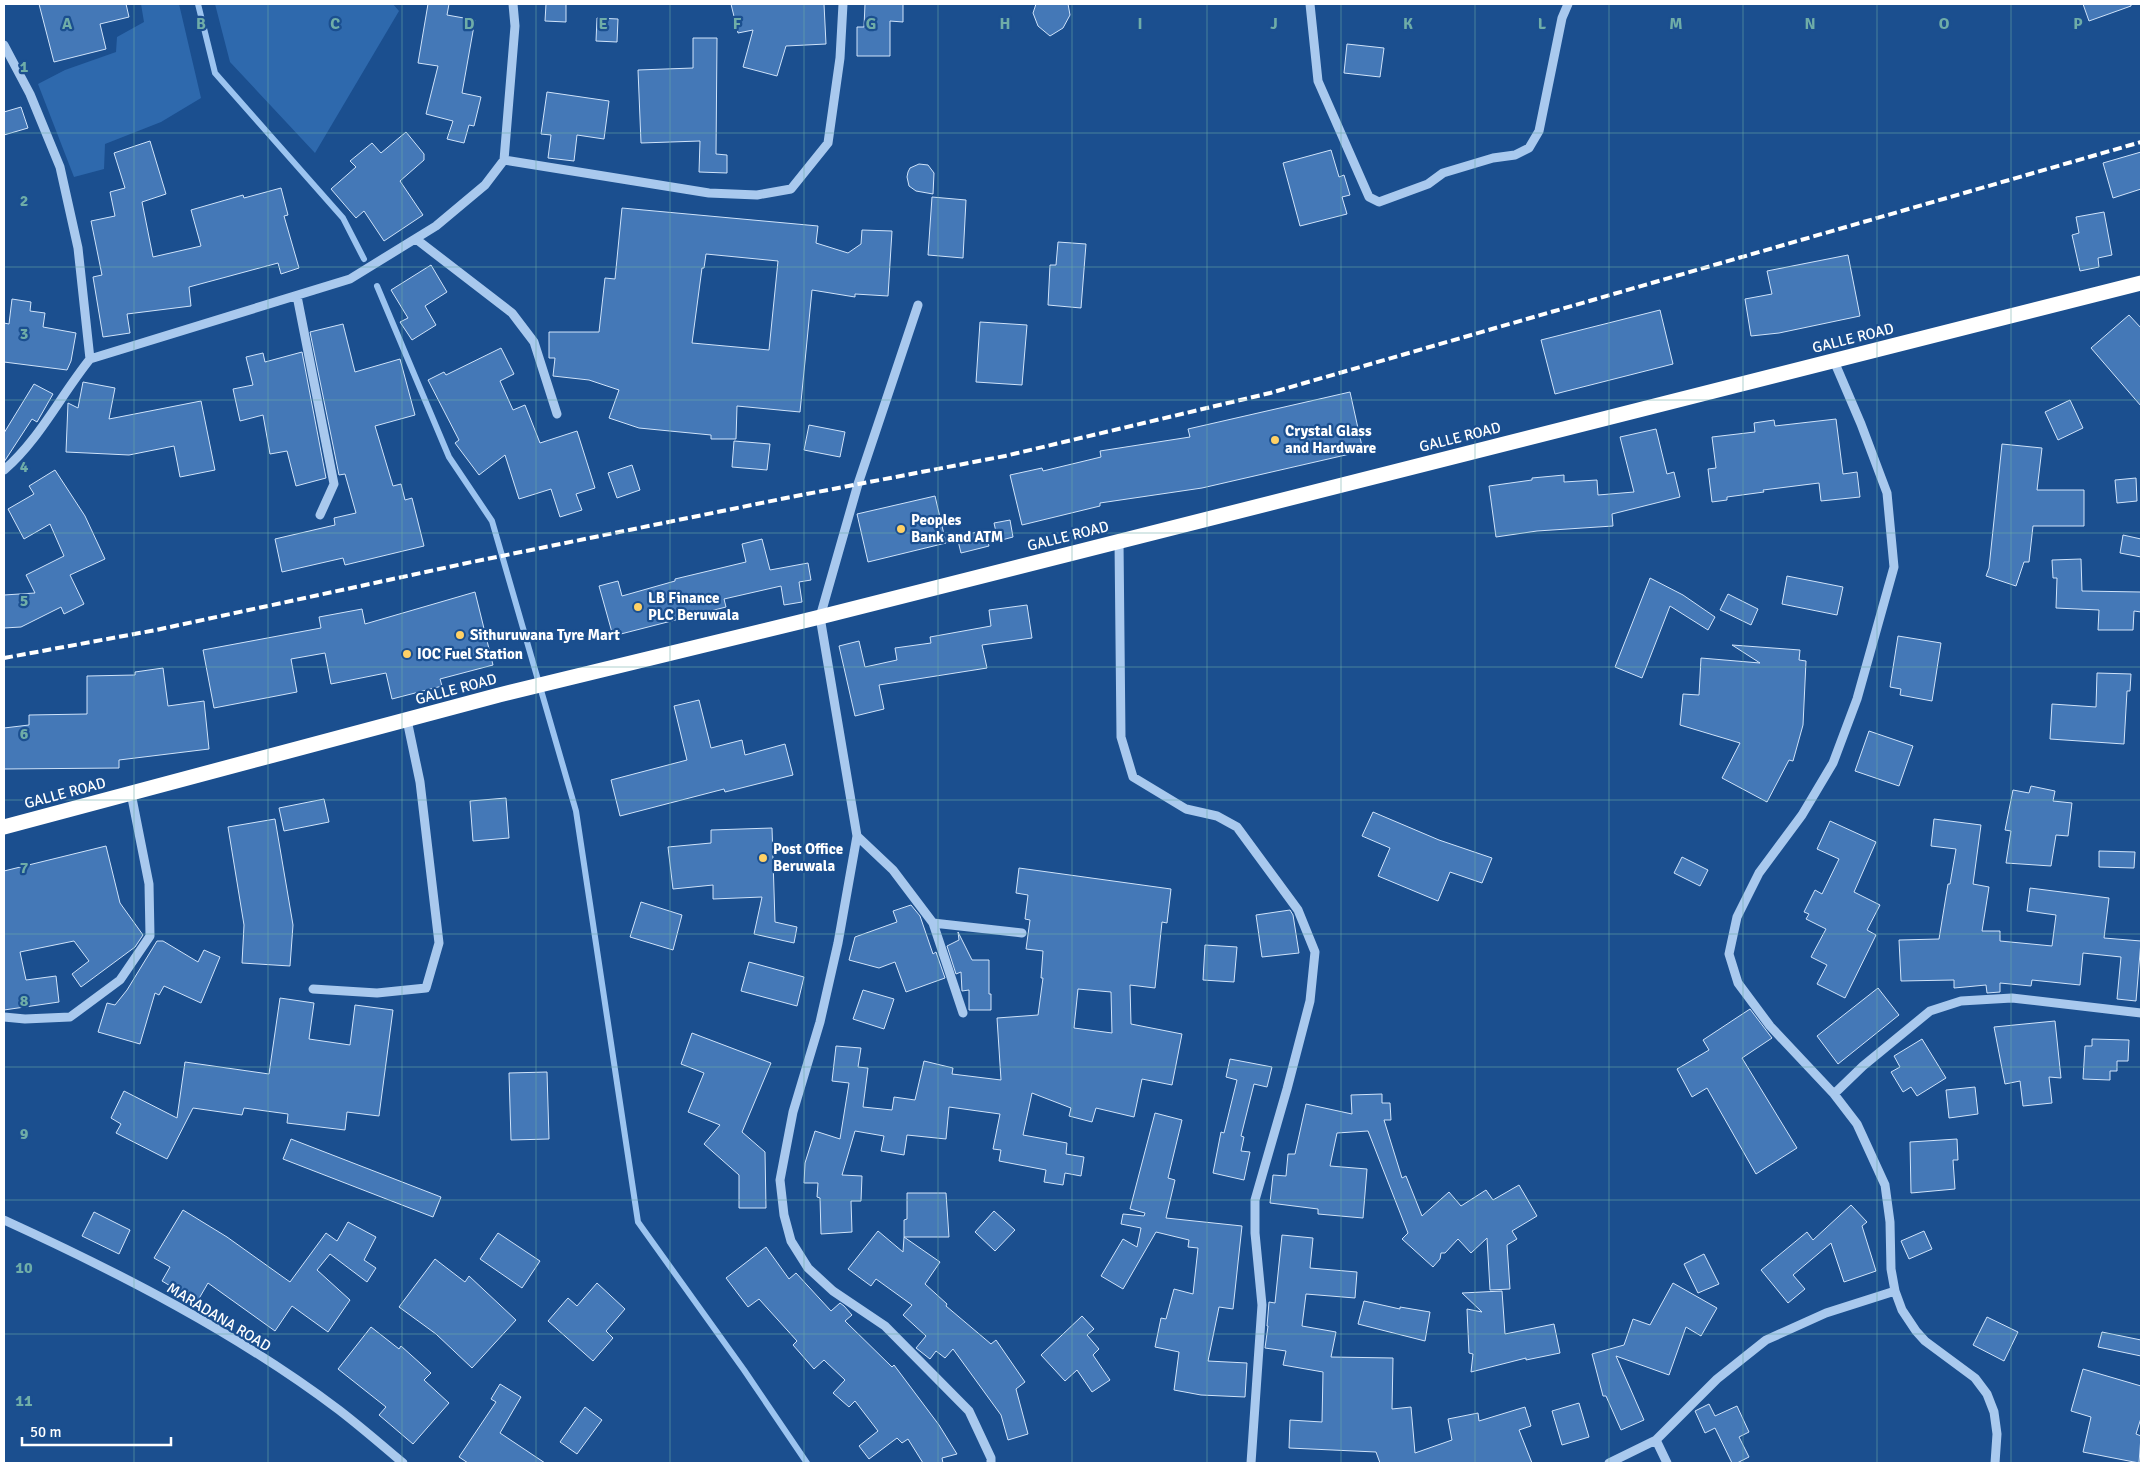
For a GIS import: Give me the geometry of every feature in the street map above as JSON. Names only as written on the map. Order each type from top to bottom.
[{"type":"highway","name":"GALLE ROAD","points":[[4,827],[499,695],[820,617],[1834,361],[2139,288]]},
{"type":"street","points":[[4,470],[20,456],[90,358],[350,280],[436,226],[484,185],[504,160],[514,35],[513,4]]},
{"type":"street","points":[[504,160],[709,193],[757,195],[791,189],[828,143],[840,58],[843,4]]},
{"type":"street","points":[[1310,4],[1318,81],[1369,197],[1379,202],[1428,184],[1443,173],[1493,158],[1515,156],[1529,148],[1539,130],[1562,18],[1568,4]]},
{"type":"street","points":[[4,45],[30,94],[60,167],[78,248],[90,358]]},
{"type":"street","points":[[416,240],[512,313],[534,342],[557,414]]},
{"type":"street","points":[[297,296],[334,484],[320,514]]},
{"type":"street","points":[[918,305],[858,484],[820,617],[857,836],[838,943],[820,1022],[793,1112],[780,1180],[784,1215],[791,1241],[808,1268],[833,1291],[885,1326],[970,1411],[991,1458],[991,1463]]},
{"type":"street","points":[[1834,361],[1888,493],[1894,567],[1857,698],[1833,763],[1802,815],[1759,873],[1736,917],[1729,954],[1738,984],[1765,1019],[1834,1094],[1857,1124],[1885,1185],[1890,1222],[1891,1269],[1895,1291],[1902,1310],[1916,1331],[1932,1347],[1975,1378],[1987,1394],[1994,1412],[1997,1434],[1995,1463]]},
{"type":"street","points":[[1119,541],[1121,737],[1132,777],[1186,809],[1217,816],[1237,827],[1298,910],[1315,952],[1310,1002],[1255,1200],[1255,1233],[1262,1305],[1252,1463]]},
{"type":"street","points":[[313,989],[377,993],[426,988],[439,943],[420,782],[406,720]]},
{"type":"street","points":[[4,1017],[25,1019],[70,1017],[120,980],[150,936],[148,884],[131,793]]},
{"type":"street","points":[[857,836],[893,870],[933,923],[963,1013]]},
{"type":"street","points":[[933,923],[1022,933]]},
{"type":"street","points":[[1834,1094],[1863,1066],[1930,1010],[1961,1001],[2012,998],[2141,1013]]},
{"type":"street","name":"MARADANA ROAD","points":[[4,1220],[93,1261],[177,1307],[267,1361],[338,1410],[403,1463]]},
{"type":"street","points":[[1610,1463],[1656,1440],[1717,1379],[1766,1340],[1826,1313],[1895,1291]]},
{"type":"street","points":[[1656,1440],[1668,1463]]},
{"type":"shaded area","points":[[141,4],[179,4],[201,98],[161,122],[105,144],[104,169],[74,177],[38,84],[65,70],[116,52],[117,37],[144,22]]},
{"type":"shaded area","points":[[215,4],[393,4],[399,11],[315,153],[230,62]]},
{"type":"building","points":[[39,4],[126,4],[129,17],[100,24],[106,49],[54,62]]},
{"type":"building","points":[[428,4],[449,4],[447,15],[475,20],[462,93],[481,97],[474,126],[469,125],[464,143],[447,139],[453,121],[426,114],[438,66],[418,63]]},
{"type":"building","points":[[546,4],[566,4],[566,22],[545,21]]},
{"type":"building","points":[[731,4],[824,4],[826,44],[786,46],[777,76],[743,67],[753,30],[738,33]]},
{"type":"building","points":[[865,4],[903,4],[903,22],[890,21],[890,56],[857,56],[857,27],[864,27]]},
{"type":"building","points":[[1036,4],[1068,4],[1070,15],[1063,28],[1050,36],[1038,26],[1033,13]]},
{"type":"building","points":[[2083,4],[2131,4],[2131,6],[2089,21]]},
{"type":"building","points":[[597,18],[618,19],[617,42],[596,41]]},
{"type":"building","points":[[693,38],[717,38],[716,154],[727,155],[727,173],[699,172],[700,141],[641,143],[638,70],[693,68]]},
{"type":"building","points":[[1347,44],[1384,48],[1380,77],[1344,73]]},
{"type":"building","points":[[547,92],[609,101],[604,139],[577,135],[574,161],[548,158],[551,135],[541,134]]},
{"type":"building","points":[[21,107],[28,128],[4,135],[4,112]]},
{"type":"building","points":[[406,132],[424,154],[424,160],[400,181],[423,215],[384,241],[364,211],[356,218],[331,189],[356,167],[350,161],[372,143],[381,153]]},
{"type":"building","points":[[150,141],[166,194],[142,202],[153,257],[201,246],[191,210],[243,195],[244,198],[281,188],[288,215],[284,216],[299,268],[281,274],[278,263],[189,287],[191,306],[127,314],[130,333],[103,337],[93,277],[102,275],[91,221],[115,216],[110,192],[125,188],[114,153]]},
{"type":"building","points":[[1331,150],[1339,177],[1344,175],[1350,195],[1342,197],[1347,214],[1300,226],[1283,163]]},
{"type":"building","points":[[2141,152],[2141,189],[2113,198],[2103,163]]},
{"type":"building","points":[[919,164],[928,165],[934,173],[933,194],[916,191],[909,186],[908,172],[910,168]]},
{"type":"building","points":[[932,197],[966,200],[963,258],[928,255]]},
{"type":"building","points":[[622,208],[818,226],[816,243],[848,253],[861,244],[862,230],[892,231],[888,296],[855,294],[855,297],[812,290],[800,412],[737,406],[736,439],[711,439],[711,435],[639,428],[609,418],[619,390],[589,380],[553,376],[555,358],[549,358],[549,332],[599,332],[605,278],[615,279]],"holes":[[[706,254],[778,261],[769,350],[692,343],[702,268],[704,268]]]},
{"type":"building","points":[[2104,212],[2112,255],[2098,258],[2099,267],[2080,271],[2072,235],[2079,233],[2076,217]]},
{"type":"building","points":[[1058,242],[1086,244],[1081,308],[1048,305],[1050,265],[1056,265]]},
{"type":"building","points":[[1848,255],[1860,316],[1779,333],[1751,336],[1745,299],[1772,294],[1767,271]]},
{"type":"building","points":[[431,265],[447,292],[425,306],[436,325],[412,340],[400,322],[408,318],[391,290]]},
{"type":"building","points":[[12,299],[31,302],[30,311],[45,313],[43,327],[76,333],[71,361],[67,370],[4,362],[4,323],[9,324]]},
{"type":"building","points":[[1660,310],[1673,364],[1555,394],[1541,340]]},
{"type":"building","points":[[2129,315],[2141,328],[2141,406],[2091,348]]},
{"type":"building","points":[[980,322],[1027,325],[1022,385],[976,382]]},
{"type":"building","points":[[343,324],[355,372],[400,359],[415,415],[375,426],[393,486],[401,484],[405,500],[412,498],[424,546],[345,565],[343,558],[282,572],[275,539],[335,525],[334,518],[356,513],[345,474],[339,475],[310,332]]},
{"type":"building","points":[[501,348],[514,374],[500,381],[513,410],[525,405],[540,443],[577,431],[595,488],[576,494],[582,510],[560,517],[551,489],[519,499],[505,455],[479,475],[455,443],[459,440],[428,380],[444,372],[446,375]]},
{"type":"building","points":[[302,352],[326,478],[296,486],[287,451],[270,454],[263,415],[240,421],[233,389],[253,385],[246,357],[263,353],[265,362]]},
{"type":"building","points":[[83,382],[115,388],[109,419],[201,401],[215,470],[180,477],[174,446],[129,455],[66,452],[68,403],[78,408]]},
{"type":"building","points":[[34,384],[53,394],[37,422],[32,419],[4,462],[4,433]]},
{"type":"building","points":[[1350,392],[1363,451],[1202,488],[1100,503],[1100,506],[1022,525],[1010,475],[1042,468],[1043,471],[1101,457],[1100,451],[1190,437],[1188,429]]},
{"type":"building","points":[[2070,400],[2083,428],[2058,440],[2045,412]]},
{"type":"building","points":[[1836,419],[1843,474],[1857,472],[1860,497],[1821,501],[1819,483],[1763,490],[1764,492],[1727,497],[1727,500],[1712,502],[1708,469],[1716,468],[1712,437],[1755,432],[1754,423],[1774,420],[1775,426]]},
{"type":"building","points":[[809,425],[845,432],[840,457],[804,450]]},
{"type":"building","points":[[1656,429],[1667,474],[1674,472],[1680,497],[1612,514],[1613,526],[1537,531],[1496,537],[1489,486],[1532,480],[1532,478],[1564,475],[1564,482],[1597,480],[1598,495],[1634,492],[1620,437]]},
{"type":"building","points":[[734,441],[770,444],[767,470],[732,467]]},
{"type":"building","points":[[2002,444],[2042,448],[2037,490],[2084,490],[2084,526],[2033,526],[2029,562],[2024,562],[2016,586],[1986,576],[1989,568]]},
{"type":"building","points":[[632,465],[640,490],[617,498],[608,473]]},
{"type":"building","points":[[55,470],[85,516],[105,559],[70,575],[84,604],[64,614],[61,607],[21,627],[4,628],[4,595],[35,593],[26,575],[64,556],[50,524],[24,539],[8,509],[34,494],[29,486]]},
{"type":"building","points":[[2136,478],[2137,501],[2117,503],[2115,480]]},
{"type":"building","name":"Peoples Bank and ATM","points":[[935,496],[946,543],[868,562],[857,514]]},
{"type":"building","points":[[1010,520],[1013,537],[998,541],[994,523]]},
{"type":"building","points":[[985,530],[989,546],[961,553],[957,537]]},
{"type":"building","points":[[2123,535],[2141,539],[2141,557],[2120,553]]},
{"type":"building","points":[[762,539],[770,570],[808,563],[811,580],[799,582],[802,602],[784,605],[781,586],[724,599],[726,607],[613,636],[599,586],[618,581],[622,596],[675,581],[675,579],[746,562],[742,544]]},
{"type":"building","points":[[2081,559],[2082,591],[2141,592],[2141,612],[2134,611],[2133,630],[2098,630],[2099,610],[2056,608],[2057,578],[2053,578],[2052,560]]},
{"type":"building","points":[[1787,576],[1843,587],[1837,615],[1782,604]]},
{"type":"building","points":[[1650,578],[1683,595],[1715,617],[1708,630],[1670,606],[1642,678],[1615,667]]},
{"type":"building","points":[[475,592],[493,665],[440,679],[442,686],[392,699],[386,673],[331,684],[325,653],[291,659],[297,692],[214,708],[203,650],[321,628],[319,617],[362,609],[365,624]]},
{"type":"building","points":[[1728,594],[1758,609],[1751,625],[1720,610]]},
{"type":"building","points":[[1027,605],[1032,638],[982,645],[987,668],[879,685],[884,709],[855,716],[839,646],[859,641],[865,667],[897,660],[895,648],[931,643],[930,637],[991,626],[989,610]]},
{"type":"building","points":[[1898,636],[1941,643],[1932,701],[1900,695],[1901,689],[1890,687]]},
{"type":"building","points":[[1732,645],[1800,650],[1799,660],[1806,661],[1803,725],[1793,761],[1789,760],[1767,802],[1722,778],[1740,743],[1680,725],[1683,694],[1699,695],[1701,658],[1760,663]]},
{"type":"building","points":[[163,668],[168,706],[204,701],[209,749],[119,760],[119,768],[4,769],[4,728],[29,725],[29,715],[87,714],[87,676],[135,675],[135,672]]},
{"type":"building","points":[[2097,673],[2131,674],[2130,691],[2127,691],[2124,744],[2050,739],[2052,704],[2096,707]]},
{"type":"building","points":[[699,700],[711,748],[742,740],[745,755],[785,744],[793,775],[725,792],[724,789],[620,816],[611,780],[687,760],[674,706]]},
{"type":"building","points":[[1869,731],[1913,746],[1899,786],[1855,771]]},
{"type":"building","points":[[2031,786],[2055,791],[2053,801],[2072,803],[2068,836],[2056,835],[2051,866],[2006,863],[2011,831],[2005,830],[2013,790],[2029,793]]},
{"type":"building","points":[[506,798],[509,838],[473,841],[470,801]]},
{"type":"building","points":[[324,799],[329,822],[284,831],[279,808]]},
{"type":"building","points":[[1373,812],[1439,840],[1492,858],[1482,883],[1450,872],[1438,901],[1378,876],[1390,848],[1362,836]]},
{"type":"building","points":[[275,819],[293,925],[290,966],[242,963],[244,925],[228,827]]},
{"type":"building","points":[[1934,819],[1981,825],[1973,884],[1989,887],[1982,931],[2000,931],[2000,941],[2052,946],[2056,915],[2027,911],[2030,888],[2109,898],[2104,938],[2141,941],[2136,1001],[2117,999],[2121,957],[2083,953],[2080,985],[2032,980],[2031,986],[2000,983],[2000,992],[1987,993],[1986,985],[1954,988],[1954,980],[1901,981],[1899,940],[1939,939],[1956,849],[1931,846]]},
{"type":"building","points":[[1830,821],[1876,842],[1854,892],[1880,905],[1867,930],[1876,935],[1845,998],[1817,984],[1827,965],[1811,957],[1826,929],[1806,919],[1809,914],[1804,912],[1815,890],[1822,894],[1839,859],[1817,849]]},
{"type":"building","points":[[772,828],[775,922],[797,927],[794,943],[754,934],[762,897],[713,899],[713,885],[673,889],[668,847],[711,843],[711,830]]},
{"type":"building","points":[[106,846],[120,903],[143,935],[135,947],[81,987],[72,974],[89,961],[74,941],[20,952],[26,980],[56,976],[59,1002],[4,1010],[4,871]]},
{"type":"building","points":[[2099,851],[2135,852],[2134,868],[2099,867]]},
{"type":"building","points":[[1682,857],[1708,870],[1700,886],[1674,873]]},
{"type":"building","points":[[1019,868],[1171,889],[1167,923],[1162,922],[1155,988],[1130,985],[1131,1024],[1182,1034],[1172,1085],[1142,1079],[1134,1117],[1096,1108],[1092,1122],[1069,1116],[1071,1108],[1032,1093],[1023,1135],[1067,1143],[1066,1154],[1084,1157],[1081,1176],[1065,1173],[1063,1185],[1044,1182],[1046,1170],[999,1161],[1001,1150],[993,1149],[1000,1114],[949,1107],[946,1139],[907,1135],[904,1155],[881,1151],[884,1136],[855,1131],[842,1175],[862,1176],[861,1201],[851,1201],[852,1232],[821,1234],[820,1198],[817,1197],[818,1183],[804,1183],[805,1163],[815,1131],[840,1139],[849,1083],[832,1081],[836,1046],[861,1048],[858,1067],[868,1068],[863,1107],[892,1110],[894,1097],[915,1100],[924,1061],[953,1068],[952,1074],[1001,1080],[997,1018],[1038,1015],[1043,978],[1041,978],[1043,951],[1026,949],[1030,920],[1025,919],[1028,895],[1016,893]],"holes":[[[1078,989],[1111,992],[1112,1033],[1074,1028]]]},
{"type":"building","points":[[641,902],[682,915],[673,950],[630,937]]},
{"type":"building","points":[[911,905],[920,916],[933,954],[936,952],[945,978],[906,992],[895,962],[879,968],[849,960],[855,937],[897,922],[893,911]]},
{"type":"building","points":[[1290,910],[1293,915],[1299,953],[1262,957],[1256,915]]},
{"type":"building","points":[[958,932],[972,960],[989,960],[991,1010],[969,1010],[969,990],[962,991],[961,972],[956,974],[947,946],[959,940]]},
{"type":"building","points":[[157,941],[163,941],[198,962],[204,950],[220,957],[201,1003],[164,986],[159,995],[155,993],[140,1044],[98,1032],[107,1003],[115,1005],[127,990]]},
{"type":"building","points":[[1205,945],[1237,947],[1234,982],[1203,980]]},
{"type":"building","points":[[749,962],[804,977],[797,1006],[741,991]]},
{"type":"building","points":[[1878,988],[1899,1015],[1838,1064],[1817,1036]]},
{"type":"building","points":[[863,990],[894,999],[884,1029],[853,1019]]},
{"type":"building","points":[[280,998],[314,1003],[309,1039],[350,1045],[355,1005],[393,1010],[379,1116],[347,1112],[345,1130],[287,1123],[288,1114],[244,1108],[242,1115],[193,1108],[167,1159],[116,1133],[121,1124],[111,1118],[124,1091],[177,1118],[185,1062],[269,1074]]},
{"type":"building","points":[[1750,1009],[1772,1038],[1742,1058],[1797,1148],[1756,1174],[1707,1088],[1692,1097],[1677,1069],[1709,1050],[1703,1040]]},
{"type":"building","points":[[2055,1021],[2061,1078],[2049,1077],[2052,1103],[2023,1106],[2020,1081],[2005,1084],[1994,1027]]},
{"type":"building","points":[[692,1033],[771,1063],[742,1132],[765,1152],[766,1208],[739,1208],[739,1175],[704,1144],[720,1125],[688,1112],[704,1073],[681,1064]]},
{"type":"building","points":[[1922,1039],[1946,1078],[1917,1096],[1911,1087],[1903,1092],[1891,1072],[1900,1067],[1894,1056]]},
{"type":"building","points":[[2092,1039],[2129,1040],[2128,1061],[2117,1061],[2117,1071],[2110,1071],[2110,1080],[2083,1079],[2085,1046],[2092,1046]]},
{"type":"building","points":[[1230,1059],[1272,1067],[1267,1087],[1254,1084],[1241,1136],[1244,1137],[1241,1151],[1250,1152],[1244,1180],[1213,1173],[1221,1132],[1224,1133],[1237,1080],[1226,1077]]},
{"type":"building","points":[[547,1072],[549,1139],[511,1140],[509,1073]]},
{"type":"building","points":[[1975,1087],[1978,1114],[1949,1118],[1946,1090]]},
{"type":"building","points":[[1382,1094],[1382,1103],[1390,1103],[1391,1120],[1384,1120],[1402,1178],[1406,1176],[1422,1216],[1449,1192],[1461,1206],[1486,1190],[1493,1200],[1519,1185],[1537,1216],[1512,1231],[1517,1239],[1507,1245],[1510,1289],[1490,1290],[1487,1238],[1471,1253],[1458,1239],[1445,1253],[1441,1253],[1440,1259],[1433,1267],[1402,1239],[1408,1233],[1368,1131],[1337,1133],[1330,1166],[1367,1169],[1363,1218],[1318,1214],[1318,1209],[1270,1203],[1273,1175],[1286,1176],[1288,1154],[1295,1154],[1306,1104],[1352,1114],[1351,1095]]},
{"type":"building","points":[[1155,1113],[1182,1120],[1168,1178],[1175,1180],[1166,1218],[1242,1226],[1233,1309],[1219,1307],[1208,1361],[1247,1363],[1245,1397],[1201,1395],[1174,1390],[1179,1352],[1155,1347],[1161,1318],[1166,1319],[1174,1289],[1193,1294],[1198,1248],[1188,1247],[1189,1240],[1156,1232],[1123,1289],[1101,1276],[1123,1239],[1137,1247],[1141,1228],[1121,1224],[1123,1214],[1144,1216],[1145,1213],[1130,1209]]},
{"type":"building","points":[[291,1139],[441,1197],[433,1217],[283,1159]]},
{"type":"building","points":[[1957,1139],[1958,1160],[1953,1160],[1955,1189],[1911,1193],[1910,1142]]},
{"type":"building","points":[[907,1193],[946,1193],[949,1237],[904,1237],[904,1220],[907,1219]]},
{"type":"building","points":[[1851,1205],[1867,1222],[1862,1226],[1876,1271],[1844,1282],[1831,1243],[1793,1275],[1805,1289],[1788,1303],[1761,1270],[1807,1232],[1813,1240]]},
{"type":"building","points":[[183,1210],[227,1237],[290,1282],[326,1233],[337,1241],[348,1222],[376,1237],[364,1260],[376,1268],[367,1282],[330,1254],[317,1270],[350,1300],[328,1332],[292,1306],[275,1331],[208,1283],[197,1302],[162,1281],[170,1267],[154,1258]]},
{"type":"building","points":[[994,1211],[1015,1230],[995,1251],[975,1232]]},
{"type":"building","points":[[94,1212],[130,1230],[119,1254],[82,1236]]},
{"type":"building","points":[[878,1231],[903,1252],[904,1237],[940,1262],[925,1284],[947,1304],[946,1306],[991,1344],[996,1340],[1025,1382],[1016,1389],[1028,1434],[1008,1440],[1001,1415],[953,1349],[945,1358],[936,1351],[930,1359],[916,1348],[926,1336],[903,1315],[912,1305],[876,1279],[871,1286],[848,1269]]},
{"type":"building","points":[[1924,1231],[1932,1249],[1909,1259],[1901,1241]]},
{"type":"building","points":[[498,1233],[540,1261],[522,1288],[480,1259]]},
{"type":"building","points":[[1282,1235],[1313,1238],[1310,1268],[1357,1272],[1355,1298],[1306,1294],[1302,1326],[1336,1332],[1331,1357],[1393,1358],[1392,1409],[1411,1407],[1415,1453],[1452,1440],[1448,1419],[1478,1413],[1479,1421],[1525,1407],[1531,1426],[1519,1430],[1532,1463],[1380,1463],[1376,1452],[1289,1448],[1290,1420],[1322,1422],[1323,1372],[1283,1365],[1286,1351],[1265,1348],[1269,1302],[1275,1303]]},
{"type":"building","points":[[766,1247],[789,1279],[796,1273],[831,1311],[840,1303],[844,1306],[852,1315],[845,1321],[892,1367],[894,1365],[939,1425],[957,1454],[942,1458],[943,1463],[923,1463],[908,1439],[902,1443],[897,1438],[869,1459],[859,1446],[878,1431],[855,1401],[849,1407],[833,1393],[845,1380],[824,1360],[814,1369],[793,1345],[797,1341],[759,1299],[748,1307],[726,1278]]},
{"type":"building","points":[[1704,1254],[1719,1284],[1698,1293],[1684,1264]]},
{"type":"building","points":[[435,1259],[465,1282],[469,1276],[516,1320],[472,1368],[436,1334],[399,1307]]},
{"type":"building","points":[[597,1283],[625,1309],[606,1331],[613,1338],[593,1361],[548,1321],[568,1298],[577,1306]]},
{"type":"building","points":[[1673,1283],[1717,1308],[1701,1336],[1686,1327],[1669,1375],[1616,1356],[1644,1420],[1621,1430],[1606,1396],[1603,1396],[1592,1354],[1624,1345],[1633,1319],[1650,1325]]},
{"type":"building","points":[[1502,1291],[1505,1334],[1554,1324],[1560,1353],[1526,1360],[1526,1358],[1471,1372],[1473,1354],[1469,1353],[1467,1309],[1482,1312],[1462,1293]]},
{"type":"building","points":[[1364,1301],[1400,1309],[1400,1307],[1430,1312],[1425,1341],[1358,1324]]},
{"type":"building","points":[[1082,1316],[1094,1329],[1087,1335],[1099,1349],[1093,1355],[1110,1380],[1092,1392],[1077,1370],[1065,1381],[1041,1355]]},
{"type":"building","points":[[1987,1317],[2018,1332],[2004,1361],[1973,1345]]},
{"type":"building","points":[[371,1327],[399,1349],[401,1346],[431,1373],[424,1380],[449,1403],[413,1444],[379,1415],[386,1407],[338,1369]]},
{"type":"building","points":[[2102,1332],[2141,1340],[2141,1356],[2098,1347]]},
{"type":"building","points":[[2083,1369],[2141,1386],[2141,1418],[2136,1434],[2141,1436],[2139,1463],[2083,1452],[2091,1417],[2071,1411]]},
{"type":"building","points":[[500,1384],[521,1397],[500,1433],[545,1463],[468,1463],[459,1457],[496,1402],[491,1399]]},
{"type":"building","points":[[1579,1403],[1589,1437],[1562,1445],[1552,1411]]},
{"type":"building","points":[[1709,1404],[1715,1416],[1737,1406],[1749,1432],[1739,1437],[1749,1457],[1737,1463],[1732,1463],[1715,1428],[1705,1433],[1695,1411]]},
{"type":"building","points":[[585,1407],[602,1420],[577,1454],[560,1442]]},
{"type":"waterway","points":[[198,4],[215,73],[343,218],[364,259]]},
{"type":"waterway","points":[[377,286],[449,457],[492,521],[576,811],[638,1222],[744,1370],[807,1463]]},
{"type":"railway","points":[[4,658],[156,630],[472,562],[791,497],[1005,456],[1270,393],[2141,142]]},
{"type":"place","name":"Crystal Glass and Hardware","points":[[1275,440]]},
{"type":"place","name":"Peoples Bank and ATM","points":[[901,529]]},
{"type":"place","name":"LB Finance PLC Beruwala","points":[[638,607]]},
{"type":"place","name":"Sithuruwana Tyre Mart","points":[[460,635]]},
{"type":"place","name":"IOC Fuel Station","points":[[407,654]]},
{"type":"place","name":"Post Office Beruwala","points":[[763,858]]}]
